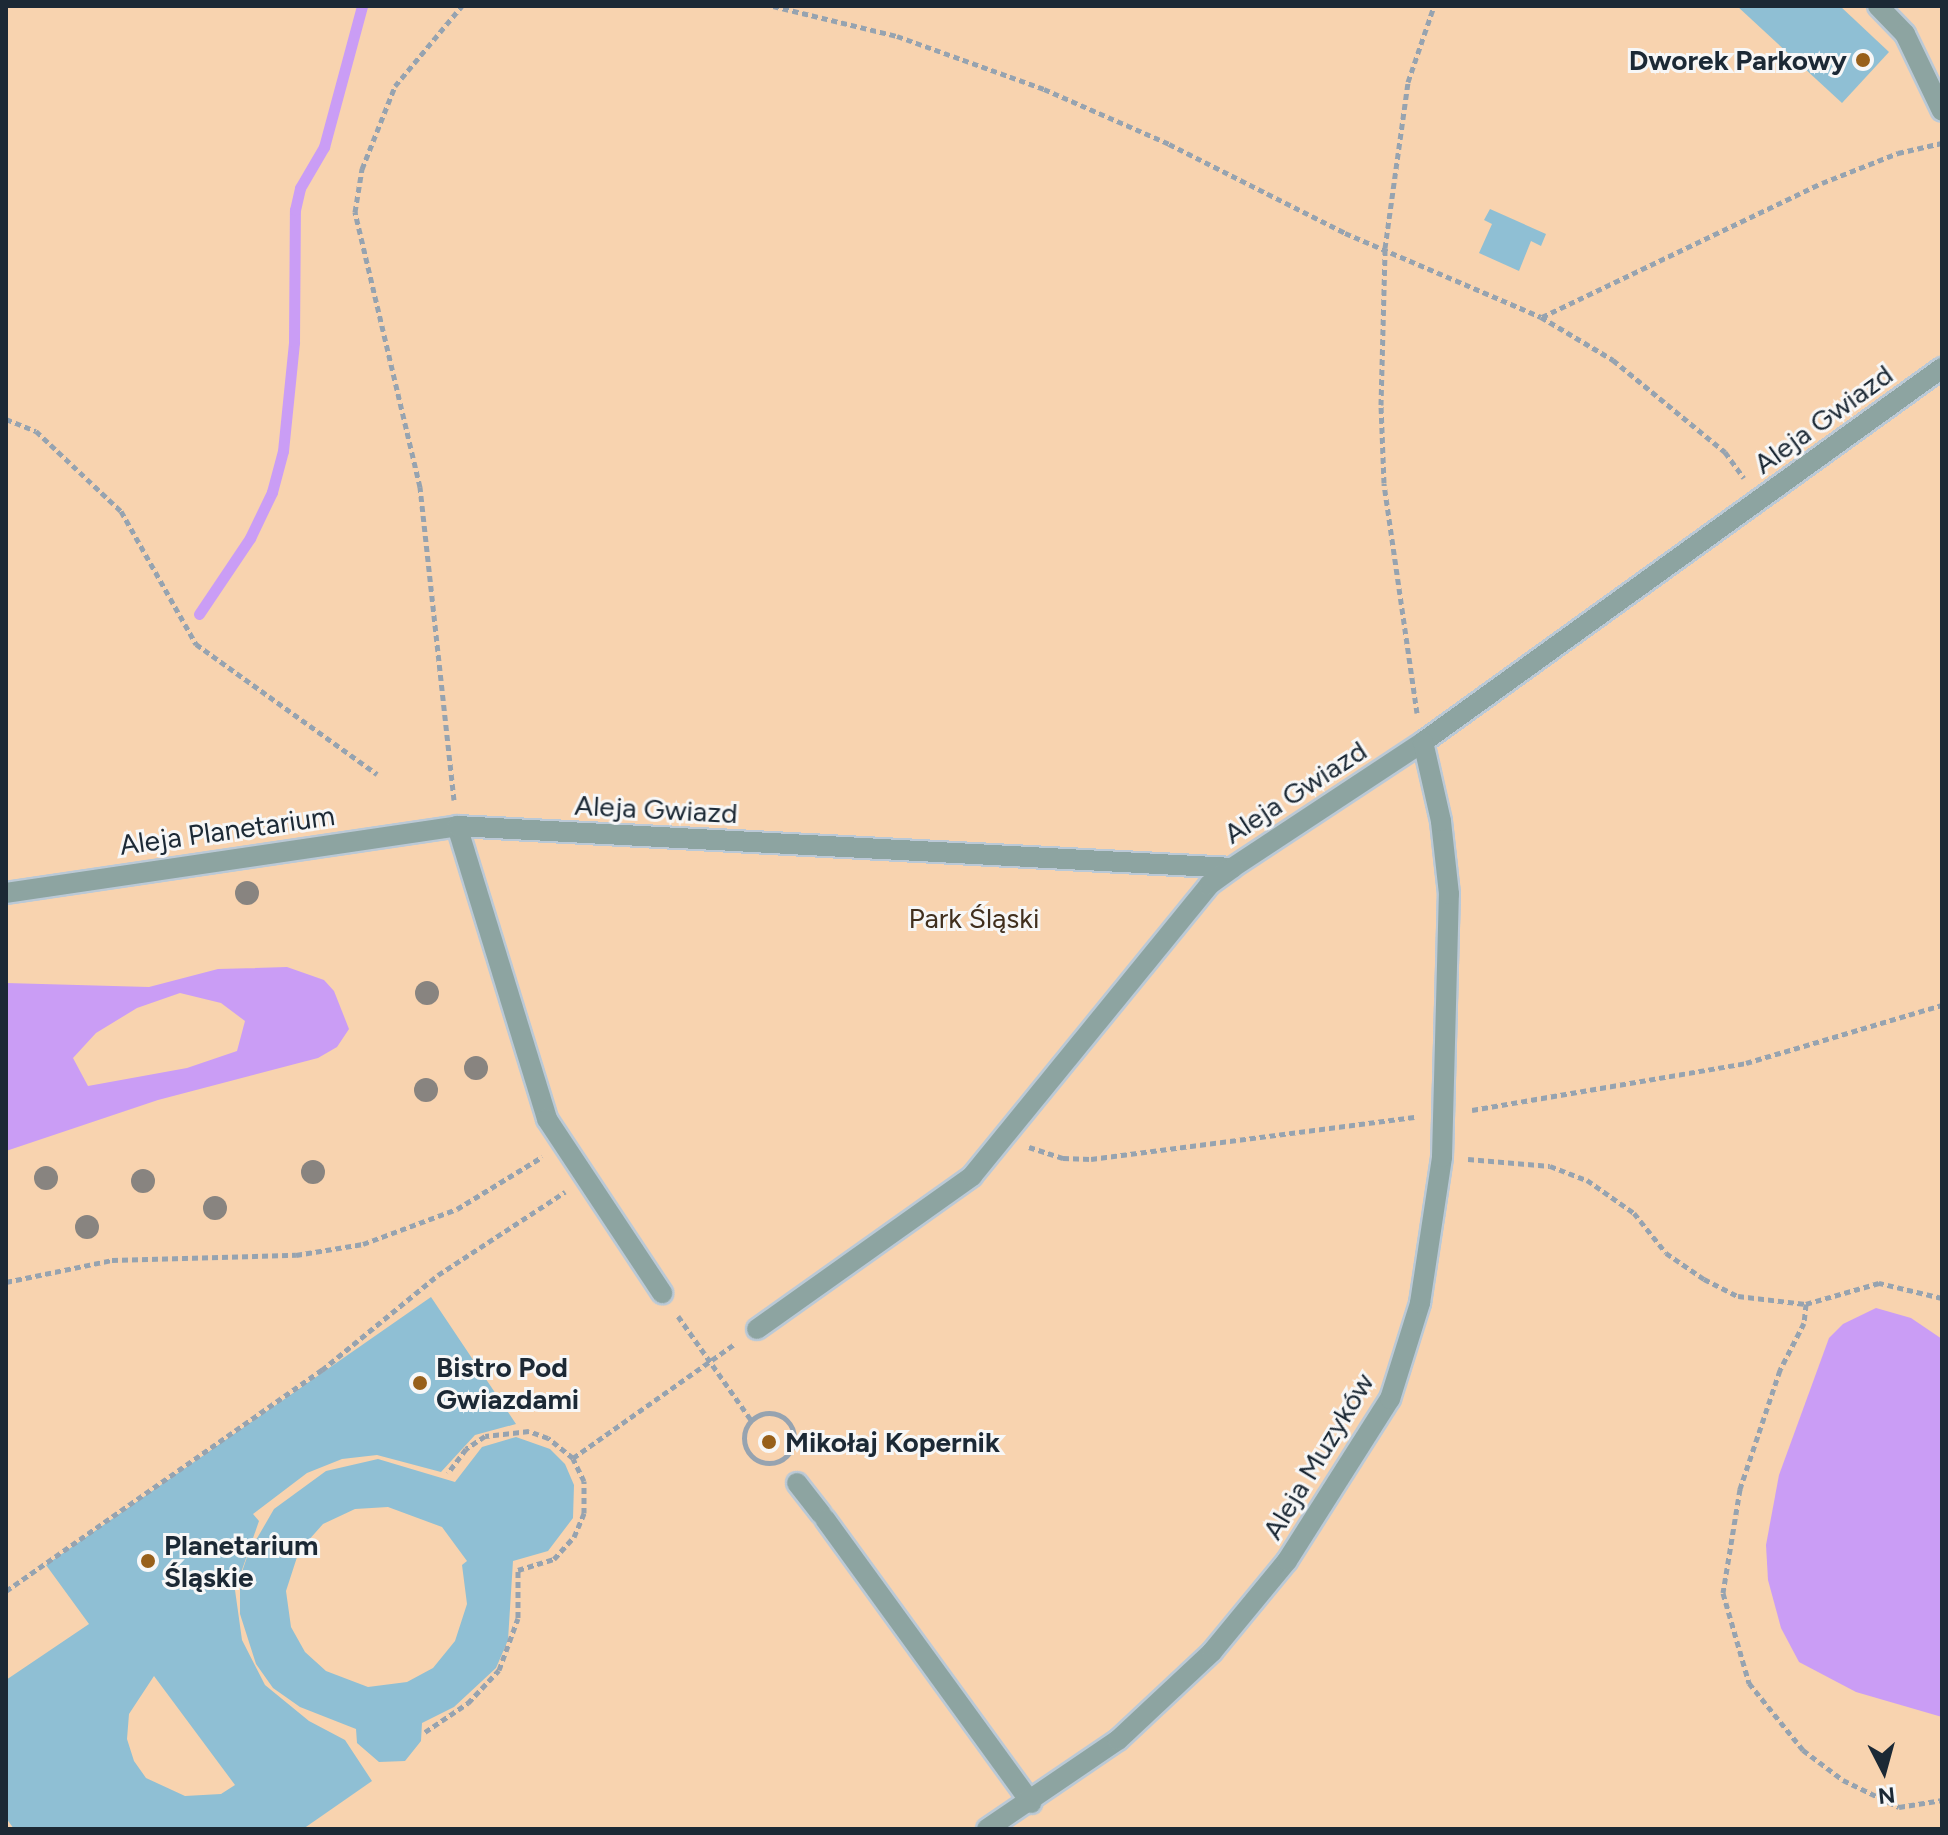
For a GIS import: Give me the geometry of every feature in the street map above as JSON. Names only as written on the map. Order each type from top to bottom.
[{"type":"street","points":[[1878,6],[1905,34],[1942,111]]},
{"type":"street","name":"Aleja Gwiazd","points":[[457,826],[1232,868],[1423,742],[1942,368]]},
{"type":"street","name":"Aleja Muzyków","points":[[987,1829],[1031,1803],[1118,1740],[1179,1686],[1251,1607],[1331,1499],[1390,1399],[1404,1363],[1420,1303],[1442,1157],[1449,894],[1441,821],[1423,742]]},
{"type":"street","name":"Aleja Planetarium","points":[[6,893],[457,826]]},
{"type":"street","points":[[457,826],[547,1119],[662,1293]]},
{"type":"street","points":[[757,1329],[972,1176],[1209,885],[1232,868]]},
{"type":"street","points":[[797,1483],[1031,1803]]},
{"type":"path","points":[[457,826],[420,487],[355,212],[362,169],[395,86],[462,6]]},
{"type":"path","points":[[773,6],[897,36],[1044,89],[1541,317],[1613,360],[1725,452],[1740,472]]},
{"type":"path","points":[[1423,742],[1384,483],[1385,248],[1408,82],[1434,6]]},
{"type":"path","points":[[1541,317],[1822,183],[1898,153],[1942,143]]},
{"type":"path","points":[[6,419],[36,431],[121,511],[196,644],[377,774]]},
{"type":"path","points":[[1007,1136],[1063,1158],[1091,1159],[1443,1113],[1746,1063],[1942,1005]]},
{"type":"path","points":[[6,1282],[112,1260],[296,1255],[363,1244],[457,1209],[563,1144]]},
{"type":"path","points":[[1442,1157],[1550,1166],[1587,1180],[1634,1213],[1666,1253],[1704,1279],[1738,1296],[1806,1304],[1879,1283],[1942,1298]]},
{"type":"path","points":[[6,1591],[322,1370],[438,1275],[586,1179]]},
{"type":"path","points":[[662,1293],[751,1420]]},
{"type":"path","points":[[1806,1304],[1804,1323],[1780,1370],[1740,1489],[1723,1593],[1726,1612],[1749,1683],[1803,1750],[1843,1780],[1899,1807],[1942,1800]]},
{"type":"path","points":[[573,1458],[757,1329]]},
{"type":"path","points":[[767,1412],[781,1416],[794,1432],[793,1449],[774,1462],[756,1458],[744,1439],[751,1420],[767,1412]]},
{"type":"path","points":[[425,1732],[468,1703],[499,1670],[518,1618],[518,1570],[554,1559],[574,1537],[585,1500],[573,1458],[548,1438],[503,1430],[466,1449],[448,1473]]},
{"type":"green space","name":"Park Śląski","points":[[6,6],[1942,6],[1942,1829],[6,1829]]},
{"type":"shaded area","points":[[287,967],[324,980],[334,991],[349,1029],[337,1047],[318,1058],[158,1100],[6,1151],[6,983],[149,987],[218,969]],"holes":[[[180,993],[221,1003],[245,1021],[237,1051],[187,1068],[88,1086],[73,1058],[96,1033],[137,1008]]]},
{"type":"shaded area","points":[[1876,1308],[1911,1318],[1942,1339],[1942,1717],[1856,1692],[1799,1662],[1781,1628],[1768,1580],[1766,1545],[1779,1475],[1829,1338],[1843,1324]]},
{"type":"building","points":[[1737,6],[1840,6],[1889,52],[1842,103]]},
{"type":"building","points":[[1490,209],[1546,234],[1541,246],[1531,241],[1519,271],[1479,253],[1492,224],[1484,220]]},
{"type":"building","name":"Planetarium Śląskie","points":[[431,1297],[516,1424],[475,1435],[441,1472],[377,1455],[342,1459],[307,1473],[253,1514],[259,1521],[235,1590],[242,1640],[265,1685],[309,1721],[345,1740],[372,1781],[303,1829],[14,1829],[6,1818],[6,1680],[89,1624],[46,1565]],"holes":[[[154,1676],[235,1785],[221,1794],[185,1796],[146,1778],[134,1761],[127,1739],[129,1714]]]},
{"type":"building","name":"Planetarium Śląskie","points":[[516,1437],[550,1449],[565,1464],[574,1485],[573,1518],[548,1551],[513,1561],[508,1640],[496,1668],[454,1707],[422,1723],[421,1741],[405,1761],[379,1762],[357,1743],[356,1729],[300,1707],[273,1688],[256,1664],[240,1614],[240,1578],[248,1554],[274,1509],[326,1471],[378,1459],[455,1482],[482,1447]],"holes":[[[388,1507],[442,1527],[467,1561],[462,1565],[467,1604],[455,1641],[433,1668],[407,1682],[368,1687],[326,1671],[305,1652],[291,1627],[286,1591],[299,1551],[323,1524],[355,1509]]]},
{"type":"waterway","points":[[199,614],[250,538],[272,492],[283,451],[294,342],[295,210],[300,188],[324,147],[362,6]]},
{"type":"place","name":"Dworek Parkowy","points":[[1863,60]]},
{"type":"place","name":"Bistro Pod Gwiazdami","points":[[420,1383]]},
{"type":"place","name":"Mikołaj Kopernik","points":[[769,1442]]},
{"type":"place","name":"Planetarium Śląskie","points":[[148,1561]]}]
